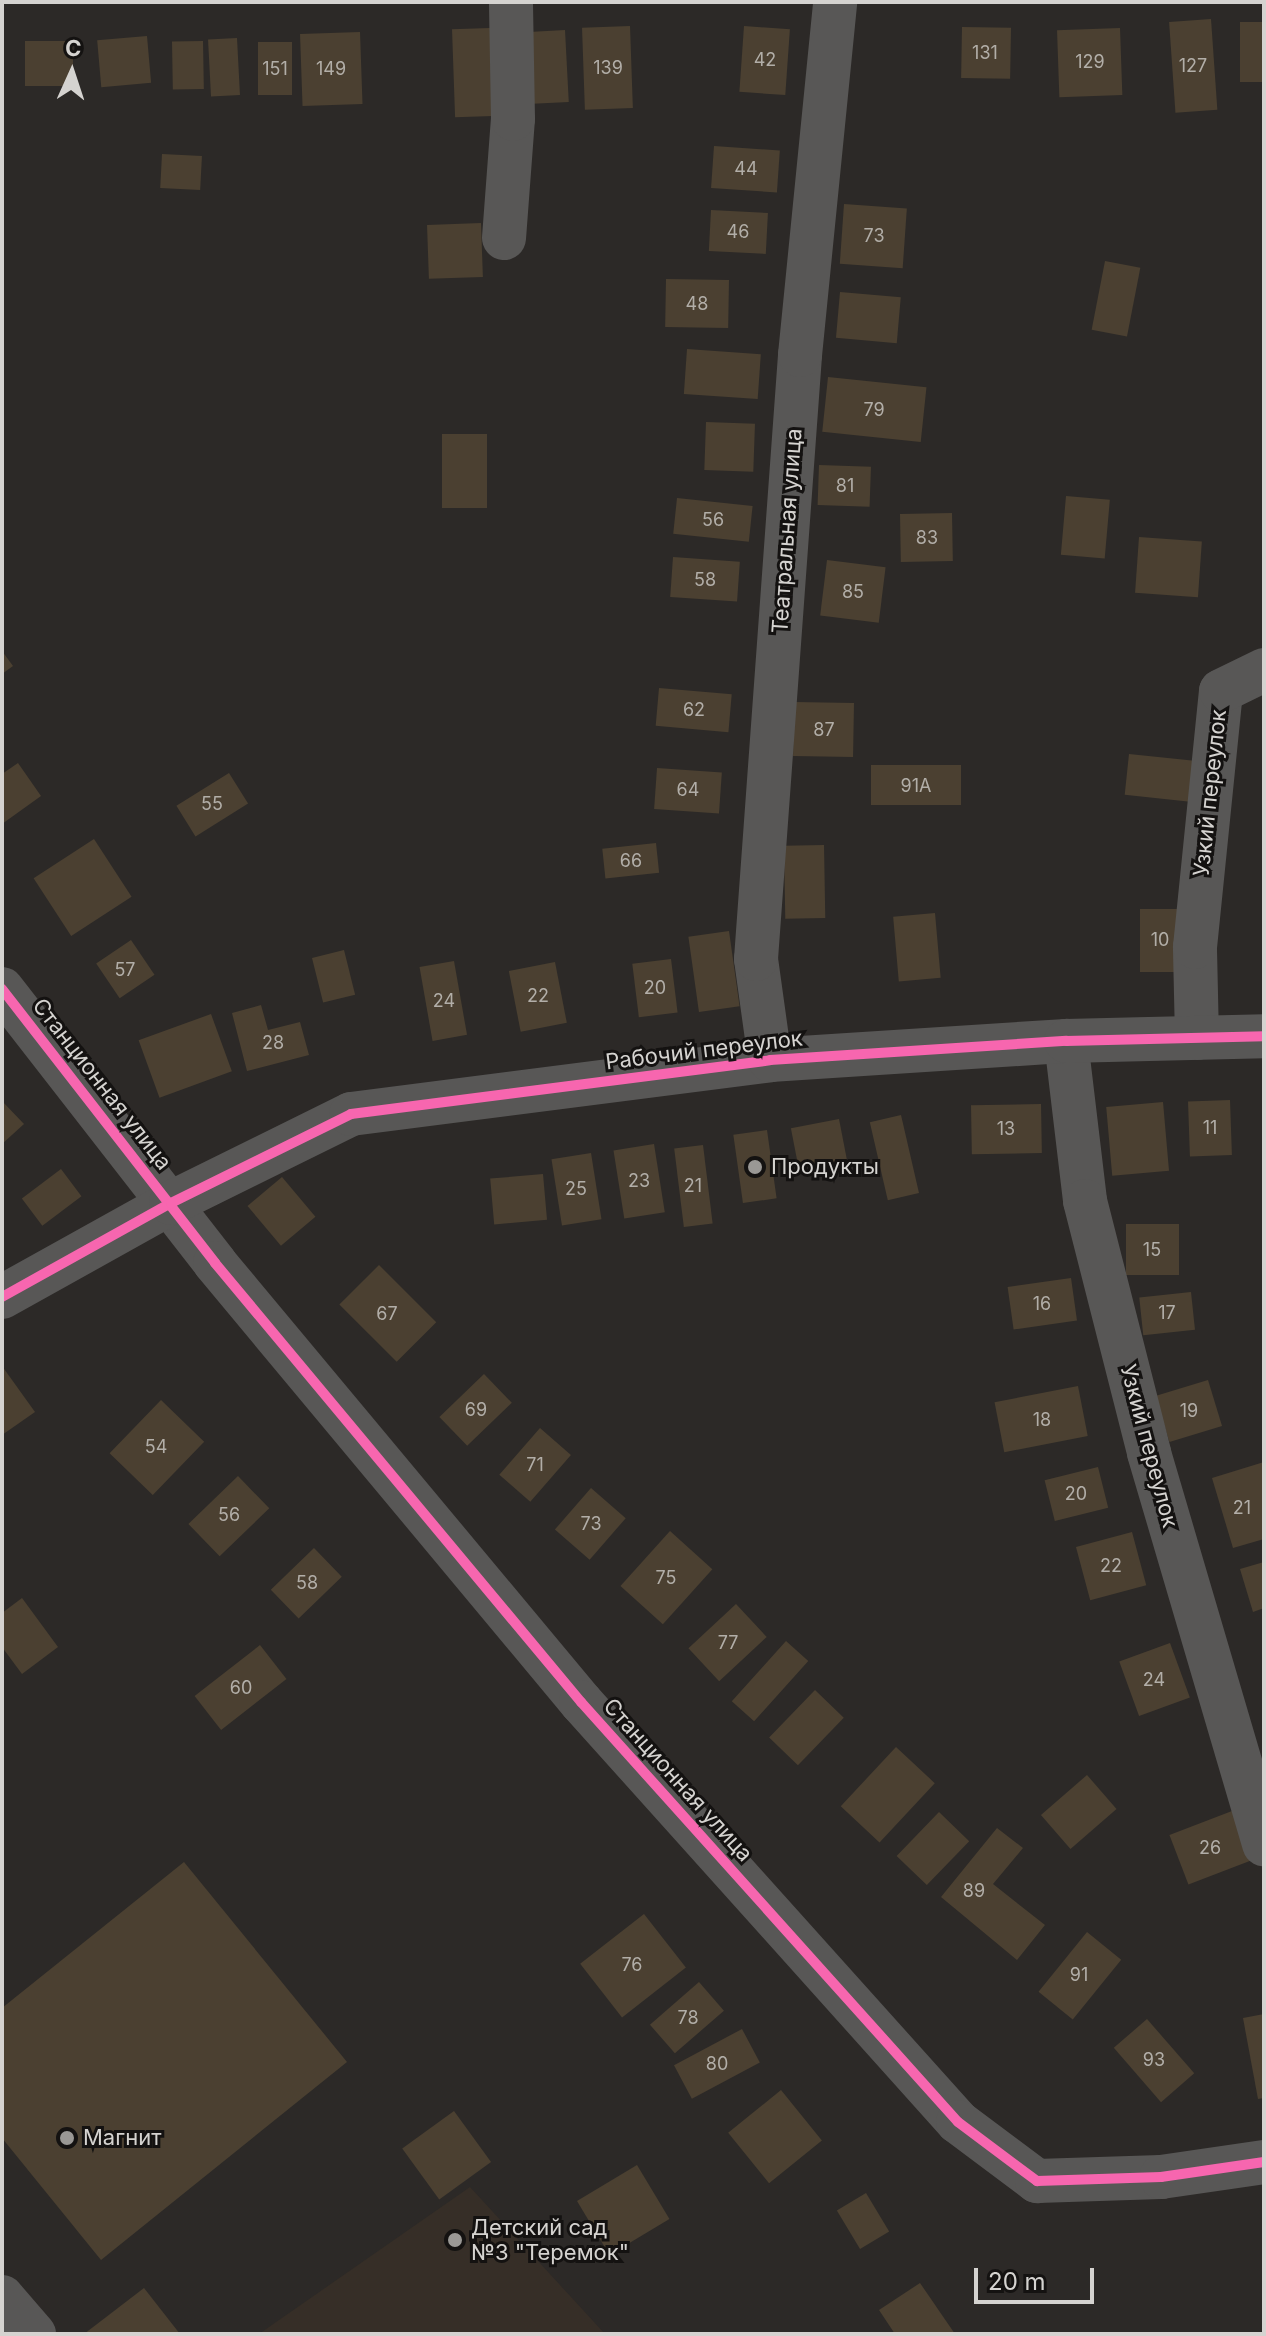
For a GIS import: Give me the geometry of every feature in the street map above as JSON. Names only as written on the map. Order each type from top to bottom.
[{"type":"street","points":[[504,238],[513,119],[511,2]]},
{"type":"street","name":"Театральная улица","points":[[770,1060],[756,959],[800,355],[835,2]]},
{"type":"street","name":"Узкий переулок","points":[[1197,1038],[1197,918],[1221,691],[1264,670]]},
{"type":"street","name":"Станционная улица","points":[[2,989],[171,1203],[581,1702],[958,2122],[1037,2181],[1161,2177],[1264,2162]]},
{"type":"street","name":"Рабочий переулок","points":[[171,1203],[351,1114],[770,1060],[1066,1041],[1264,1036]]},
{"type":"street","name":"Узкий переулок","points":[[1066,1041],[1085,1201],[1149,1453],[1264,1844]]},
{"type":"street","name":"Станционная улица","points":[[2,1297],[171,1203]]},
{"type":"street","points":[[2,2297],[34,2334]]},
{"type":"shaded area","name":"Детский сад №3 \"Теремок\"","points":[[470,2187],[605,2334],[259,2334]]},
{"type":"building","points":[[1211,19],[1217,110],[1175,113],[1169,22]]},
{"type":"building","points":[[1240,22],[1264,22],[1264,82],[1240,82]]},
{"type":"building","points":[[630,26],[633,108],[585,110],[582,28]]},
{"type":"building","points":[[744,26],[790,29],[785,95],[739,92]]},
{"type":"building","points":[[962,27],[1011,28],[1010,79],[961,78]]},
{"type":"building","points":[[490,28],[493,116],[455,117],[452,29]]},
{"type":"building","points":[[1120,28],[1122,95],[1059,97],[1057,30]]},
{"type":"building","points":[[565,30],[569,102],[528,104],[524,32]]},
{"type":"building","points":[[360,32],[363,104],[303,106],[300,34]]},
{"type":"building","points":[[147,36],[151,83],[101,87],[97,40]]},
{"type":"building","points":[[237,38],[240,95],[211,96],[208,40]]},
{"type":"building","points":[[25,41],[73,41],[73,86],[25,86]]},
{"type":"building","points":[[203,41],[204,89],[173,90],[172,42]]},
{"type":"building","points":[[258,42],[292,42],[292,95],[258,95]]},
{"type":"building","points":[[714,146],[780,151],[777,193],[711,188]]},
{"type":"building","points":[[162,154],[202,156],[200,190],[160,188]]},
{"type":"building","points":[[844,204],[907,208],[903,268],[840,264]]},
{"type":"building","points":[[711,210],[768,213],[766,254],[709,251]]},
{"type":"building","points":[[481,223],[483,277],[429,279],[427,225]]},
{"type":"building","points":[[1105,261],[1140,268],[1127,337],[1092,330]]},
{"type":"building","points":[[666,279],[729,280],[728,328],[665,327]]},
{"type":"building","points":[[840,292],[901,297],[897,343],[836,338]]},
{"type":"building","points":[[687,349],[761,354],[758,399],[684,394]]},
{"type":"building","points":[[828,377],[926,387],[921,442],[822,432]]},
{"type":"building","points":[[706,422],[755,424],[753,472],[704,470]]},
{"type":"building","points":[[442,434],[487,434],[487,508],[442,508]]},
{"type":"building","points":[[819,465],[871,467],[870,507],[818,505]]},
{"type":"building","points":[[1066,496],[1110,500],[1105,559],[1061,555]]},
{"type":"building","points":[[677,498],[753,506],[749,542],[673,534]]},
{"type":"building","points":[[952,513],[953,561],[901,562],[900,514]]},
{"type":"building","points":[[1139,537],[1202,541],[1198,597],[1135,593]]},
{"type":"building","points":[[673,557],[740,562],[737,602],[670,597]]},
{"type":"building","points":[[827,560],[886,567],[879,623],[820,616]]},
{"type":"building","points":[[2,651],[13,666],[2,674]]},
{"type":"building","points":[[659,688],[732,694],[728,732],[656,726]]},
{"type":"building","points":[[794,702],[854,703],[853,757],[793,756]]},
{"type":"building","points":[[1129,754],[1197,761],[1192,802],[1125,795]]},
{"type":"building","points":[[18,763],[41,796],[2,824],[2,774]]},
{"type":"building","points":[[871,765],[961,765],[961,805],[871,805]]},
{"type":"building","points":[[657,768],[722,773],[719,813],[654,809]]},
{"type":"building","points":[[229,773],[248,804],[195,836],[176,806]]},
{"type":"building","points":[[94,839],[132,897],[71,936],[34,878]]},
{"type":"building","points":[[656,843],[659,873],[605,878],[602,849]]},
{"type":"building","points":[[824,845],[825,918],[785,919],[784,846]]},
{"type":"building","points":[[1140,909],[1182,909],[1182,972],[1140,972]]},
{"type":"building","points":[[935,913],[941,978],[899,981],[893,917]]},
{"type":"building","points":[[729,931],[740,1006],[699,1012],[688,937]]},
{"type":"building","points":[[131,940],[154,975],[120,998],[96,963]]},
{"type":"building","points":[[344,950],[355,995],[323,1003],[312,958]]},
{"type":"building","points":[[671,959],[678,1013],[639,1017],[632,964]]},
{"type":"building","points":[[454,961],[467,1035],[433,1041],[420,967]]},
{"type":"building","points":[[555,962],[567,1023],[521,1032],[509,971]]},
{"type":"building","points":[[261,1005],[268,1030],[300,1022],[309,1055],[247,1071],[232,1013]]},
{"type":"building","points":[[211,1014],[232,1071],[160,1098],[139,1040]]},
{"type":"building","points":[[1230,1100],[1232,1155],[1190,1156],[1188,1101]]},
{"type":"building","points":[[2,1101],[24,1124],[2,1144]]},
{"type":"building","points":[[1163,1102],[1169,1171],[1112,1176],[1106,1107]]},
{"type":"building","points":[[1041,1104],[1042,1153],[972,1154],[971,1105]]},
{"type":"building","points":[[901,1115],[919,1193],[888,1200],[870,1122]]},
{"type":"building","points":[[839,1119],[847,1159],[799,1169],[791,1128]]},
{"type":"building","name":"Продукты","points":[[767,1130],[777,1198],[743,1203],[733,1135]]},
{"type":"building","points":[[654,1144],[665,1212],[624,1219],[614,1150]]},
{"type":"building","points":[[703,1145],[713,1223],[684,1227],[674,1149]]},
{"type":"building","points":[[591,1153],[601,1219],[562,1225],[551,1159]]},
{"type":"building","points":[[61,1169],[81,1196],[42,1226],[22,1198]]},
{"type":"building","points":[[543,1174],[547,1220],[494,1224],[490,1179]]},
{"type":"building","points":[[282,1177],[315,1217],[281,1246],[248,1206]]},
{"type":"building","points":[[1126,1224],[1179,1224],[1179,1275],[1126,1275]]},
{"type":"building","points":[[379,1265],[436,1322],[397,1362],[339,1305]]},
{"type":"building","points":[[1071,1278],[1077,1321],[1014,1329],[1008,1287]]},
{"type":"building","points":[[1191,1292],[1195,1330],[1143,1335],[1139,1297]]},
{"type":"building","points":[[2,1366],[35,1412],[2,1435]]},
{"type":"building","points":[[484,1374],[512,1403],[467,1446],[439,1417]]},
{"type":"building","points":[[1208,1380],[1222,1426],[1169,1442],[1155,1396]]},
{"type":"building","points":[[1078,1386],[1088,1436],[1004,1452],[995,1402]]},
{"type":"building","points":[[161,1400],[204,1442],[153,1495],[110,1453]]},
{"type":"building","points":[[540,1428],[571,1455],[530,1502],[499,1475]]},
{"type":"building","points":[[1264,1462],[1264,1539],[1233,1548],[1212,1478]]},
{"type":"building","points":[[1098,1467],[1108,1508],[1055,1521],[1045,1480]]},
{"type":"building","points":[[238,1476],[269,1508],[220,1556],[188,1524]]},
{"type":"building","points":[[591,1488],[626,1518],[590,1560],[555,1530]]},
{"type":"building","points":[[670,1531],[712,1569],[663,1624],[620,1586]]},
{"type":"building","points":[[1132,1532],[1146,1585],[1090,1600],[1076,1547]]},
{"type":"building","points":[[314,1548],[342,1577],[299,1618],[271,1590]]},
{"type":"building","points":[[1264,1562],[1264,1608],[1253,1612],[1240,1569]]},
{"type":"building","points":[[22,1598],[58,1647],[22,1674],[2,1647],[2,1613]]},
{"type":"building","points":[[736,1604],[767,1637],[719,1681],[688,1648]]},
{"type":"building","points":[[786,1641],[808,1661],[754,1721],[732,1701]]},
{"type":"building","points":[[1170,1643],[1190,1698],[1139,1716],[1119,1661]]},
{"type":"building","points":[[260,1645],[286,1679],[221,1730],[195,1696]]},
{"type":"building","points":[[815,1690],[844,1718],[798,1765],[769,1737]]},
{"type":"building","points":[[896,1747],[935,1783],[880,1842],[841,1806]]},
{"type":"building","points":[[1087,1775],[1117,1809],[1070,1849],[1041,1815]]},
{"type":"building","points":[[1232,1811],[1251,1860],[1188,1884],[1169,1835]]},
{"type":"building","points":[[939,1812],[969,1841],[927,1885],[897,1856]]},
{"type":"building","points":[[997,1828],[1023,1848],[993,1884],[1045,1925],[1017,1960],[941,1897]]},
{"type":"building","points":[[184,1862],[347,2062],[101,2260],[2,2138],[2,2008]]},
{"type":"building","points":[[644,1914],[686,1968],[622,2017],[580,1964]]},
{"type":"building","points":[[1087,1932],[1121,1960],[1073,2020],[1039,1992]]},
{"type":"building","points":[[699,1982],[724,2011],[675,2053],[650,2025]]},
{"type":"building","points":[[1264,2014],[1264,2098],[1258,2099],[1243,2018]]},
{"type":"building","points":[[1147,2019],[1194,2073],[1161,2102],[1114,2048]]},
{"type":"building","points":[[742,2029],[760,2063],[692,2099],[674,2065]]},
{"type":"building","points":[[781,2090],[822,2141],[769,2183],[728,2133]]},
{"type":"building","points":[[454,2111],[491,2162],[439,2200],[402,2149]]},
{"type":"building","points":[[637,2165],[669,2219],[609,2255],[577,2201]]},
{"type":"building","points":[[866,2193],[889,2232],[860,2249],[837,2211]]},
{"type":"building","points":[[920,2283],[955,2334],[895,2334],[879,2310]]},
{"type":"building","points":[[144,2288],[180,2334],[84,2334]]},
{"type":"cycle path","points":[[2,989],[215,1263],[581,1702],[958,2122],[1037,2181],[1161,2177],[1264,2162]]},
{"type":"cycle path","points":[[2,1297],[171,1203],[351,1114],[770,1060],[1066,1041],[1264,1036]]},
{"type":"place","name":"Продукты","points":[[755,1167]]},
{"type":"place","name":"Магнит","points":[[67,2138]]},
{"type":"place","name":"Детский сад №3 \"Теремок\"","points":[[455,2240]]}]
